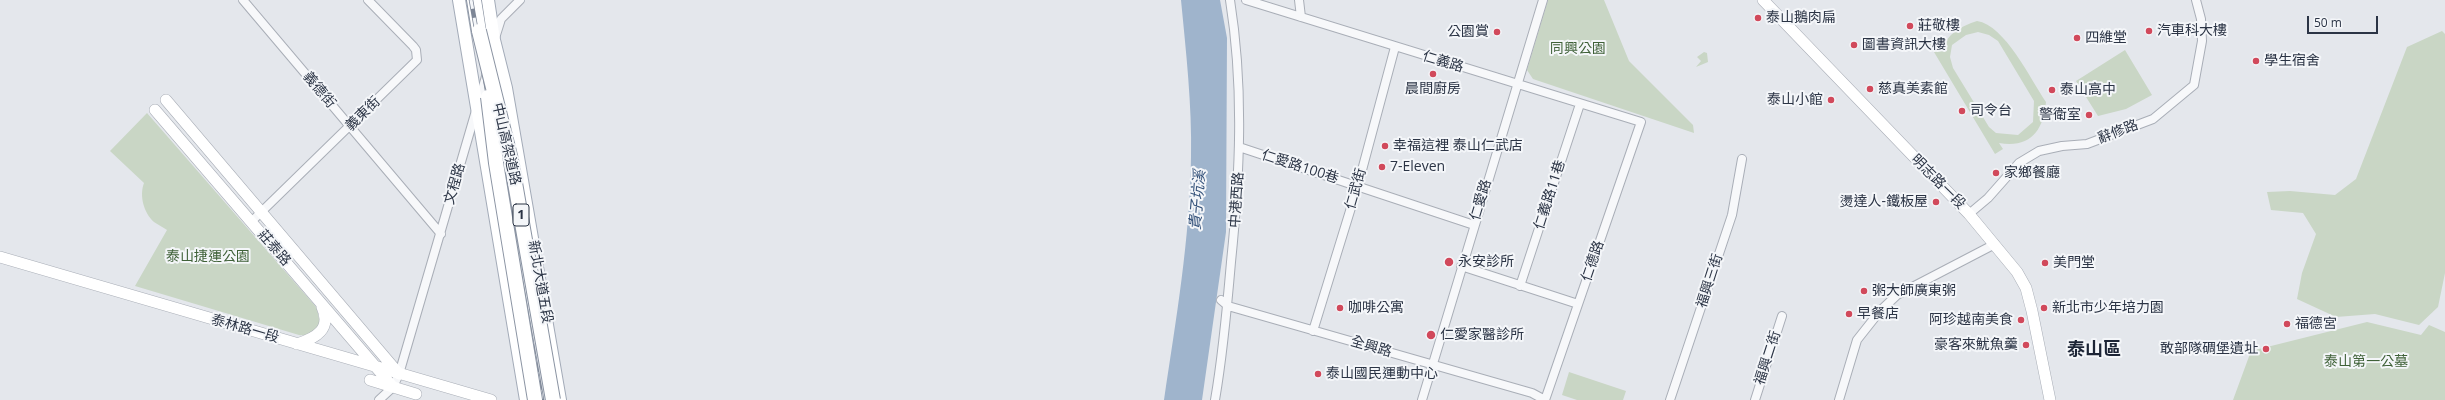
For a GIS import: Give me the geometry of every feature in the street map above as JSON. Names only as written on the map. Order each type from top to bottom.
[{"type":"highway","name":"中山高架道路","points":[[474,0],[496,163],[535,400]]},
{"type":"highway","name":"中山高架道路","points":[[479,31],[511,160],[553,400]]},
{"type":"main road","name":"1","points":[[459,0],[478,106],[526,400]]},
{"type":"main road","name":"新北大道五段","points":[[488,0],[494,40],[506,88],[560,400]]},
{"type":"main road","name":"明志路一段","points":[[1763,0],[1969,214],[2017,272],[2026,288],[2032,311],[2050,400]]},
{"type":"main road","name":"莊泰路","points":[[166,100],[399,374]]},
{"type":"main road","name":"莊泰路","points":[[155,110],[393,387]]},
{"type":"main road","points":[[501,246],[515,233],[526,234],[533,241]]},
{"type":"main road","name":"泰林路一段","points":[[0,257],[491,400]]},
{"type":"main road","points":[[297,344],[314,339],[320,332],[325,322],[325,313],[320,302]]},
{"type":"main road","points":[[370,380],[416,394]]},
{"type":"street","name":"義德街","points":[[243,0],[440,234]]},
{"type":"street","name":"義東街","points":[[251,222],[417,60],[416,50],[413,46],[368,0]]},
{"type":"street","name":"文程路","points":[[393,387],[399,374],[478,106],[494,40],[501,19],[520,0]]},
{"type":"street","name":"中港西路","points":[[1215,400],[1224,344],[1239,178],[1240,96],[1230,0]]},
{"type":"street","name":"仁義路","points":[[1246,0],[1515,85],[1641,122]]},
{"type":"street","points":[[1299,0],[1301,17]]},
{"type":"street","name":"仁愛路","points":[[1422,400],[1515,85],[1543,0]]},
{"type":"street","name":"辭修路","points":[[1969,214],[1988,198],[2020,163],[2039,151],[2062,146],[2087,144],[2153,119],[2194,85],[2202,41],[2201,19],[2196,0]]},
{"type":"street","name":"仁武街","points":[[1313,331],[1358,185],[1395,47]]},
{"type":"street","name":"仁義路11巷","points":[[1520,286],[1580,104]]},
{"type":"street","name":"仁德路","points":[[1545,400],[1641,122]]},
{"type":"street","name":"仁愛路100巷","points":[[1240,147],[1358,185],[1474,225]]},
{"type":"street","name":"福興三街","points":[[1670,400],[1732,215],[1742,159]]},
{"type":"street","points":[[1839,400],[1857,340],[1880,311],[1897,295],[1995,244]]},
{"type":"street","points":[[1461,266],[1578,304]]},
{"type":"street","name":"全興路","points":[[1221,300],[1228,306],[1432,364],[1532,394],[1545,400]]},
{"type":"street","name":"福興二街","points":[[1755,400],[1782,316]]},
{"type":"street","points":[[379,400],[393,387]]},
{"type":"green space","name":"同興公園","points":[[1548,0],[1604,0],[1629,61],[1693,125],[1694,133],[1533,79],[1527,70]]},
{"type":"green space","points":[[1977,21],[1987,25],[1997,32],[2016,55],[2046,102],[2042,122],[2033,136],[2019,143],[1999,143],[2003,149],[1995,154],[1928,42],[1935,38],[1942,50],[1947,39],[1955,31]],"holes":[[[1978,32],[1989,35],[1998,41],[2034,101],[2033,122],[2018,135],[1996,133],[1989,127],[1953,68],[1950,57],[1952,45],[1966,35]]]},
{"type":"green space","points":[[2442,31],[2445,34],[2445,273],[2438,307],[2419,325],[2375,314],[2336,317],[2297,299],[2302,273],[2316,234],[2303,213],[2271,210],[2267,192],[2290,191],[2335,195],[2356,179],[2407,47]]},
{"type":"green space","points":[[2125,50],[2152,95],[2126,109],[2098,116],[2076,81]]},
{"type":"green space","points":[[1704,52],[1707,53],[1708,62],[1696,67],[1701,61],[1697,57]]},
{"type":"green space","name":"泰山捷運公園","points":[[147,113],[317,308],[320,324],[314,332],[306,335],[299,335],[135,286],[167,230],[154,222],[145,209],[142,199],[144,183],[110,151]]},
{"type":"green space","name":"泰山第一公墓","points":[[2367,322],[2421,335],[2429,325],[2445,332],[2445,400],[2233,400],[2251,351]]},
{"type":"green space","points":[[1569,372],[1626,391],[1623,400],[1577,400],[1562,395]]},
{"type":"water","name":"貴子坑溪","points":[[1181,0],[1220,0],[1227,38],[1226,232],[1202,400],[1164,400],[1182,279],[1190,188],[1191,118]]},
{"type":"railway","points":[[471,0],[542,400]]},
{"type":"place","name":"泰山鵝肉扁","points":[[1758,18]]},
{"type":"place","name":"莊敬樓","points":[[1910,26]]},
{"type":"place","name":"汽車科大樓","points":[[2149,31]]},
{"type":"place","name":"公園賞","points":[[1497,32]]},
{"type":"place","name":"四維堂","points":[[2077,38]]},
{"type":"place","name":"圖書資訊大樓","points":[[1854,45]]},
{"type":"place","name":"學生宿舍","points":[[2256,61]]},
{"type":"place","name":"晨間廚房","points":[[1433,74]]},
{"type":"place","name":"慈真美素館","points":[[1870,89]]},
{"type":"place","name":"泰山高中","points":[[2052,90]]},
{"type":"place","name":"泰山小館","points":[[1831,100]]},
{"type":"place","name":"司令台","points":[[1962,111]]},
{"type":"place","name":"警衛室","points":[[2089,115]]},
{"type":"place","name":"幸福這裡 泰山仁武店","points":[[1385,146]]},
{"type":"place","name":"7-Eleven","points":[[1382,167]]},
{"type":"place","name":"家鄉餐廳","points":[[1996,173]]},
{"type":"place","name":"燙達人-鐵板屋","points":[[1936,202]]},
{"type":"place","name":"永安診所","points":[[1449,262]]},
{"type":"place","name":"美門堂","points":[[2045,263]]},
{"type":"place","name":"粥大師廣東粥","points":[[1864,291]]},
{"type":"place","name":"咖啡公寓","points":[[1340,308]]},
{"type":"place","name":"新北市少年培力園","points":[[2044,308]]},
{"type":"place","name":"早餐店","points":[[1849,314]]},
{"type":"place","name":"阿珍越南美食","points":[[2021,320]]},
{"type":"place","name":"福德宮","points":[[2287,324]]},
{"type":"place","name":"仁愛家醫診所","points":[[1431,335]]},
{"type":"place","name":"豪客來魷魚羹","points":[[2026,345]]},
{"type":"place","name":"敢部隊碉堡遺址","points":[[2266,349]]},
{"type":"place","name":"泰山國民運動中心","points":[[1318,374]]},
{"type":"district","name":"泰山區","points":[[2094,350]]}]
